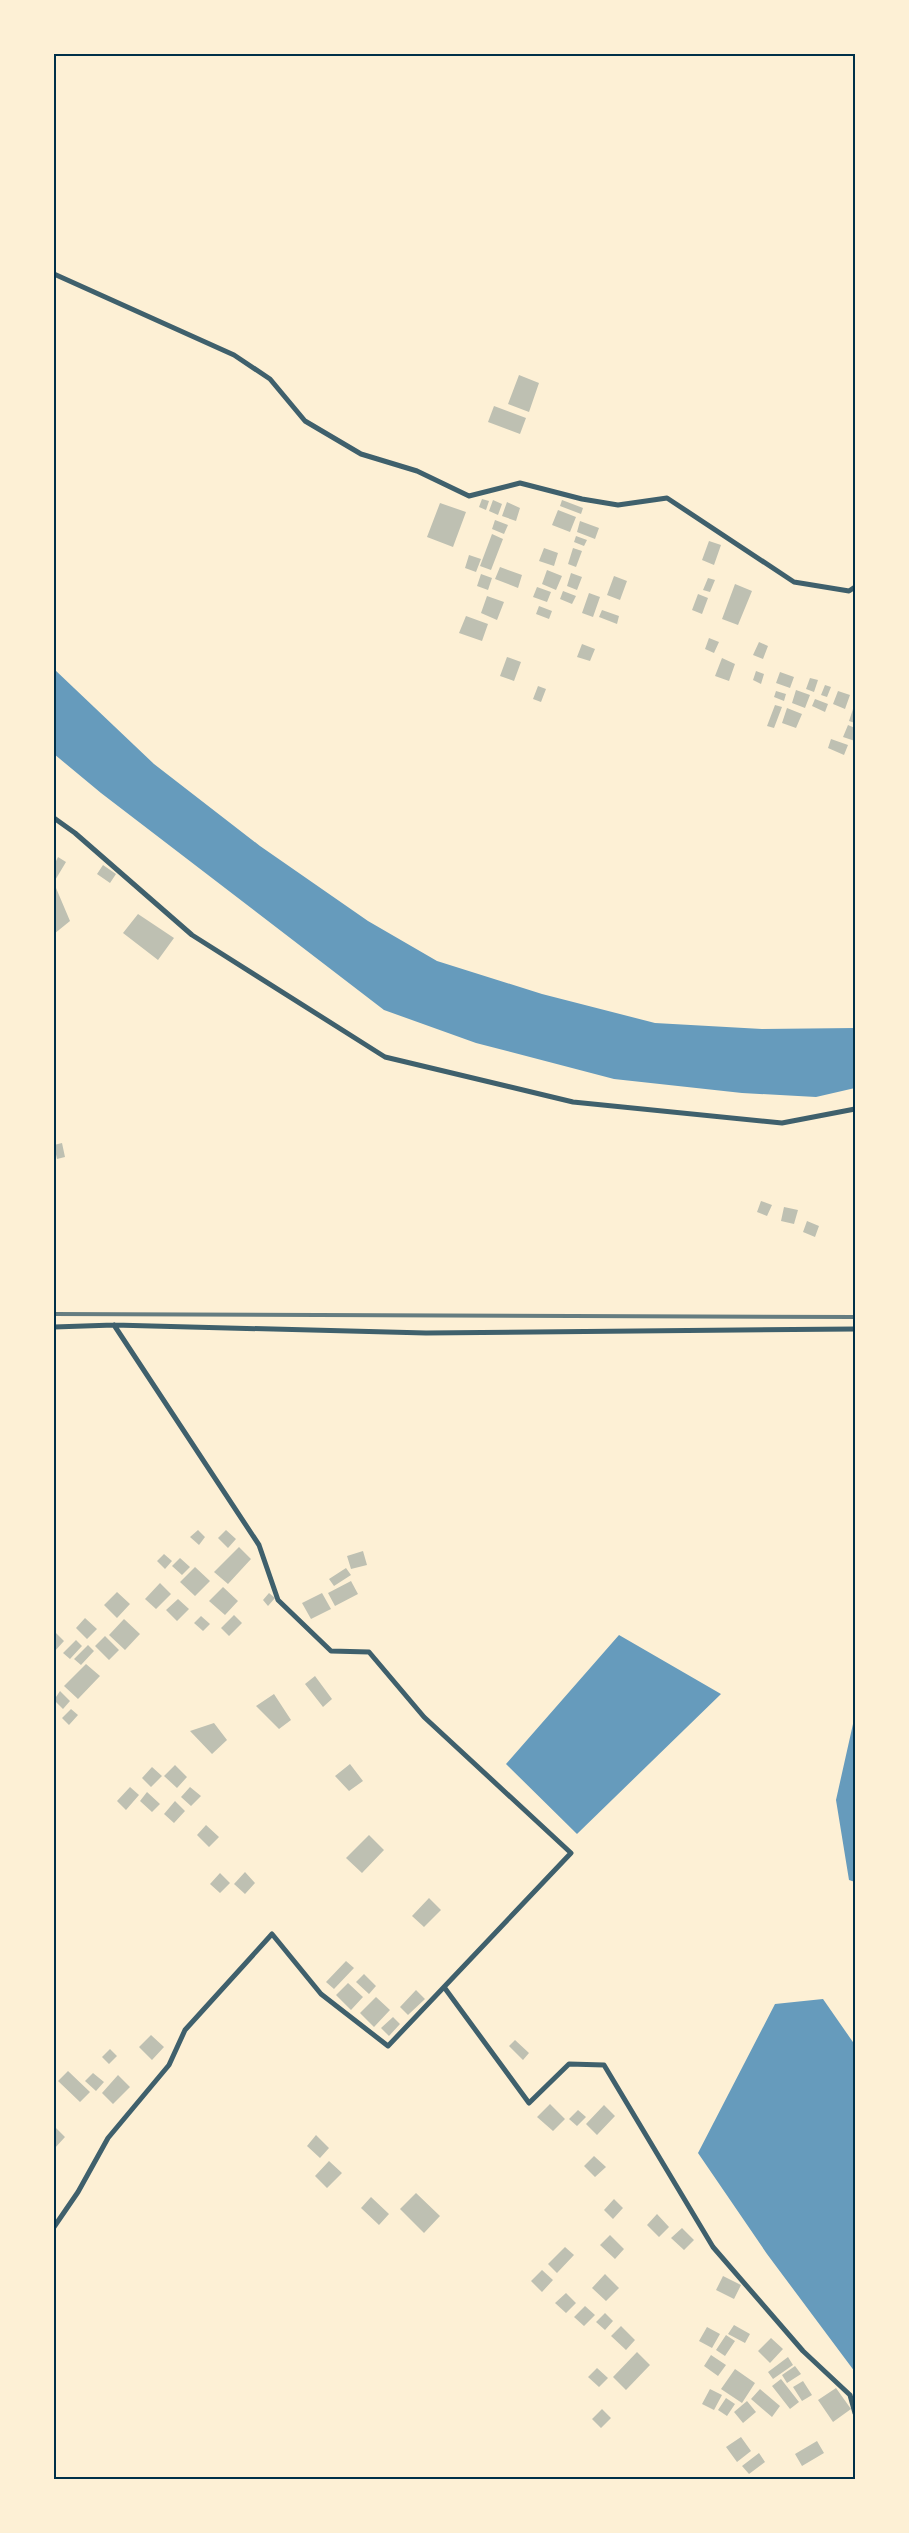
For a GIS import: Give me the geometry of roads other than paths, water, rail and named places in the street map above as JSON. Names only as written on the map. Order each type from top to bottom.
[{"type":"street","points":[[54,274],[234,355],[270,379],[305,421],[361,454],[417,471],[469,496],[520,483],[582,499],[618,505],[667,498],[794,582],[848,591],[855,587]]},
{"type":"street","points":[[54,818],[75,833],[192,935],[385,1057],[573,1102],[782,1124],[855,1109]]},
{"type":"street","points":[[54,2227],[78,2192],[108,2138],[169,2065],[185,2030],[272,1934],[321,1994],[388,2046],[571,1853],[424,1716],[369,1652],[331,1651],[278,1600],[259,1545],[114,1325]]},
{"type":"street","points":[[54,1327],[114,1325],[426,1333],[855,1329]]},
{"type":"street","points":[[444,1988],[529,2103],[569,2064],[604,2065],[713,2247],[803,2351],[850,2395],[855,2413]]},
{"type":"water","points":[[54,669],[154,764],[260,846],[368,921],[437,961],[542,994],[655,1023],[762,1029],[855,1028],[855,1088],[816,1097],[742,1093],[614,1079],[476,1043],[384,1010],[101,793],[54,754]]},
{"type":"water","points":[[619,1635],[721,1694],[577,1834],[506,1764]]},
{"type":"water","points":[[855,1715],[855,1882],[849,1880],[836,1800]]},
{"type":"water","points":[[823,1999],[855,2045],[855,2372],[767,2254],[698,2153],[775,2004]]},
{"type":"railway","points":[[54,1314],[855,1317]]}]
